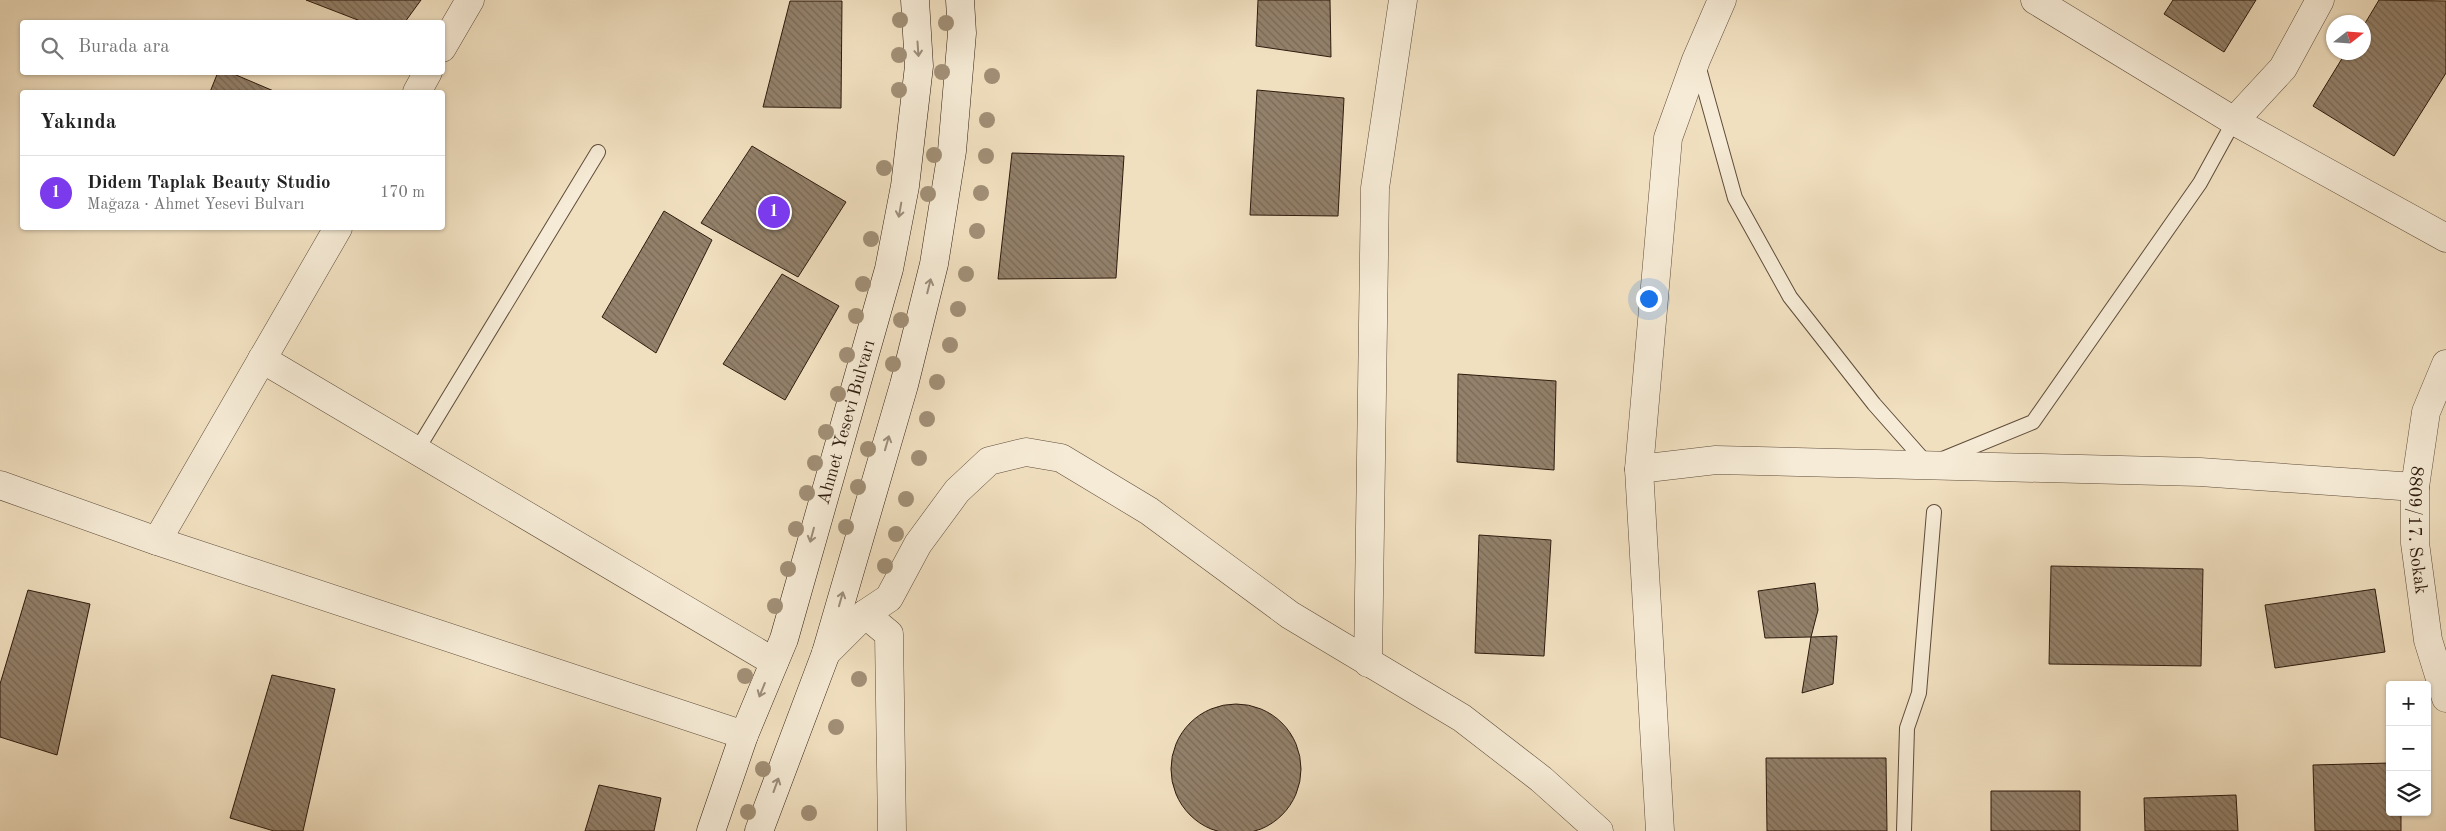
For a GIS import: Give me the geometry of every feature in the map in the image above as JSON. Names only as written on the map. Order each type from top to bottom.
[{"type":"street","points":[[445,43],[470,0]]},
{"type":"street","name":"Ahmet Yesevi Bulvarı","points":[[711,831],[744,735],[779,650],[889,269],[904,186],[919,66],[915,0]]},
{"type":"street","points":[[759,831],[826,653],[904,385],[934,264],[952,152],[962,33],[960,0]]},
{"type":"street","points":[[1368,663],[1375,188],[1404,0]]},
{"type":"street","points":[[1660,831],[1639,469],[1668,138],[1696,60],[1722,0]]},
{"type":"street","points":[[2035,0],[2234,121],[2446,238]]},
{"type":"street","points":[[2234,121],[2283,68],[2320,0]]},
{"type":"street","points":[[418,90],[426,75]]},
{"type":"street","points":[[157,541],[337,230]]},
{"type":"street","points":[[262,359],[417,450],[779,650],[826,653],[865,614],[889,598],[918,544],[957,491],[989,462],[1026,452],[1060,458],[1150,511],[1290,614],[1368,663],[1462,718],[1541,779],[1599,831]]},
{"type":"street","name":"8809/17. Sokak","points":[[2446,364],[2426,412],[2415,486],[2414,543],[2428,640],[2446,698]]},
{"type":"street","points":[[1639,469],[1716,460],[2200,472],[2415,486]]},
{"type":"street","points":[[0,485],[157,541],[744,735]]},
{"type":"street","points":[[865,614],[889,634],[892,831]]},
{"type":"lane","points":[[1696,60],[1735,198],[1790,297],[1874,404],[1928,465],[2033,422],[2200,184],[2234,121]]},
{"type":"lane","points":[[417,450],[598,152]]},
{"type":"lane","points":[[1904,831],[1907,728],[1918,693],[1934,512]]},
{"type":"building","points":[[306,0],[421,0],[406,20],[358,20]]},
{"type":"building","points":[[1258,0],[1330,0],[1331,57],[1256,46]]},
{"type":"building","points":[[2173,0],[2256,0],[2224,52],[2164,14]]},
{"type":"building","points":[[2379,0],[2446,1],[2446,73],[2394,156],[2313,106],[2341,60],[2371,60],[2370,15]]},
{"type":"building","points":[[790,1],[842,1],[841,108],[763,107]]},
{"type":"building","points":[[217,75],[236,75],[271,90],[211,90]]},
{"type":"building","points":[[1257,90],[1344,98],[1338,216],[1250,215]]},
{"type":"building","points":[[752,146],[846,202],[798,277],[701,223]]},
{"type":"building","points":[[1012,153],[1124,156],[1116,278],[998,279]]},
{"type":"building","points":[[664,211],[712,240],[656,353],[602,317]]},
{"type":"building","points":[[782,274],[839,306],[785,400],[723,364]]},
{"type":"building","points":[[1458,374],[1556,381],[1554,470],[1457,462]]},
{"type":"building","points":[[1479,535],[1551,540],[1544,656],[1475,653]]},
{"type":"building","points":[[2051,566],[2203,569],[2201,666],[2049,664]]},
{"type":"building","points":[[1815,583],[1818,610],[1811,637],[1765,638],[1758,591]]},
{"type":"building","points":[[2375,589],[2385,652],[2275,668],[2265,605]]},
{"type":"building","points":[[28,590],[90,604],[57,755],[0,737],[0,684]]},
{"type":"building","points":[[1837,636],[1833,684],[1802,693],[1811,637]]},
{"type":"building","points":[[272,675],[335,689],[303,831],[274,831],[230,818]]},
{"type":"building","points":[[1223,705],[1249,705],[1272,715],[1290,733],[1300,756],[1300,782],[1290,805],[1272,823],[1252,832],[1220,832],[1200,823],[1182,805],[1172,782],[1172,756],[1182,733],[1200,715]]},
{"type":"building","points":[[1766,758],[1886,758],[1887,831],[1767,831]]},
{"type":"building","points":[[2386,763],[2386,816],[2401,816],[2401,831],[2315,831],[2313,765]]},
{"type":"building","points":[[599,785],[661,798],[654,831],[585,831]]},
{"type":"building","points":[[1991,791],[2080,791],[2080,831],[1991,831]]},
{"type":"building","points":[[2236,795],[2238,831],[2145,831],[2144,798]]},
{"type":"place","name":"Didem Taplak Beauty Studio","points":[[774,212]]}]
